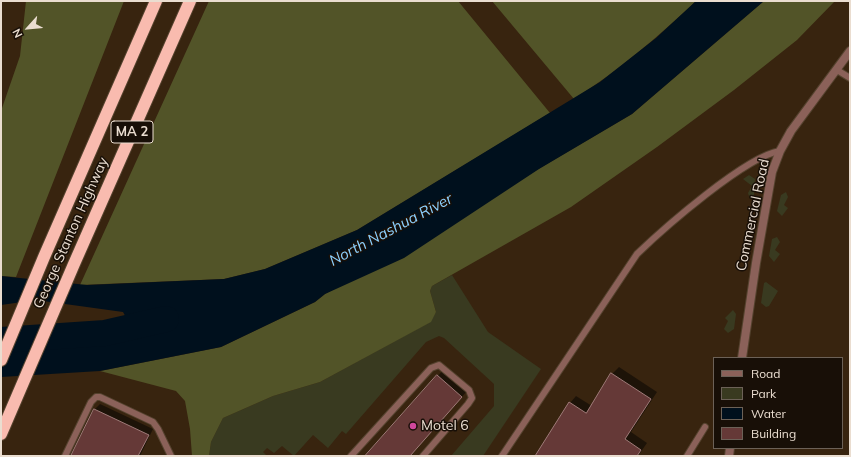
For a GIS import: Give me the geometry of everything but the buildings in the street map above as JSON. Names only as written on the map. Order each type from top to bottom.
[{"type":"highway","name":"George Stanton Highway","points":[[1,360],[44,257],[156,1]]},
{"type":"highway","name":"George Stanton Highway","points":[[1,434],[190,1]]},
{"type":"street","name":"Commercial Road","points":[[742,357],[772,172],[780,151],[791,132],[850,51]]},
{"type":"lane","points":[[837,70],[850,78]]},
{"type":"lane","points":[[502,456],[637,254],[674,222],[743,168],[762,156],[780,151]]},
{"type":"lane","points":[[351,456],[431,368],[439,365],[469,390],[472,398],[425,455]]},
{"type":"lane","points":[[65,456],[91,402],[96,397],[100,397],[153,422],[171,456]]},
{"type":"lane","points":[[687,456],[705,427]]},
{"type":"green space","points":[[26,1],[124,1],[16,277],[1,276],[1,111],[20,56]]},
{"type":"green space","points":[[209,1],[458,1],[550,113],[357,230],[265,269],[224,279],[80,285]]},
{"type":"green space","points":[[492,1],[696,1],[637,53],[574,99]]},
{"type":"green space","points":[[764,1],[835,1],[797,40],[734,90],[657,147],[571,207],[432,286],[430,291],[436,312],[431,322],[320,382],[273,396],[223,418],[211,442],[209,456],[192,456],[190,429],[185,401],[176,391],[100,371],[221,347],[315,302],[325,294],[632,114]]},
{"type":"green space","points":[[749,175],[755,179],[754,195],[752,197],[749,196],[748,193],[752,186],[743,179]]},
{"type":"green space","points":[[786,192],[788,197],[784,205],[788,208],[782,216],[777,211],[781,195]]},
{"type":"green space","points":[[777,237],[780,242],[775,250],[780,254],[774,262],[769,256],[772,239]]},
{"type":"green space","points":[[452,275],[488,332],[541,369],[483,456],[451,456],[494,406],[494,384],[444,338],[439,336],[426,342],[346,434],[342,431],[328,448],[313,435],[294,456],[282,446],[274,453],[267,448],[263,452],[267,456],[209,456],[211,442],[223,418],[273,396],[320,382],[430,322],[436,312],[430,291],[432,286]]},
{"type":"green space","points":[[766,282],[778,291],[769,306],[766,307],[761,303],[764,283]]},
{"type":"green space","points":[[733,310],[736,314],[734,329],[728,333],[724,329],[728,321],[725,318]]},
{"type":"water","points":[[696,1],[764,1],[632,114],[539,169],[404,258],[325,294],[315,302],[221,347],[100,371],[1,377],[1,350],[18,350],[105,338],[133,330],[123,312],[36,300],[1,305],[1,276],[87,285],[224,279],[265,269],[357,230],[600,82],[656,38]]},
{"type":"waterway","name":"North Nashua River","points":[[1,340],[105,333],[166,319]]},
{"type":"place","name":"Motel 6","points":[[413,426]]}]
